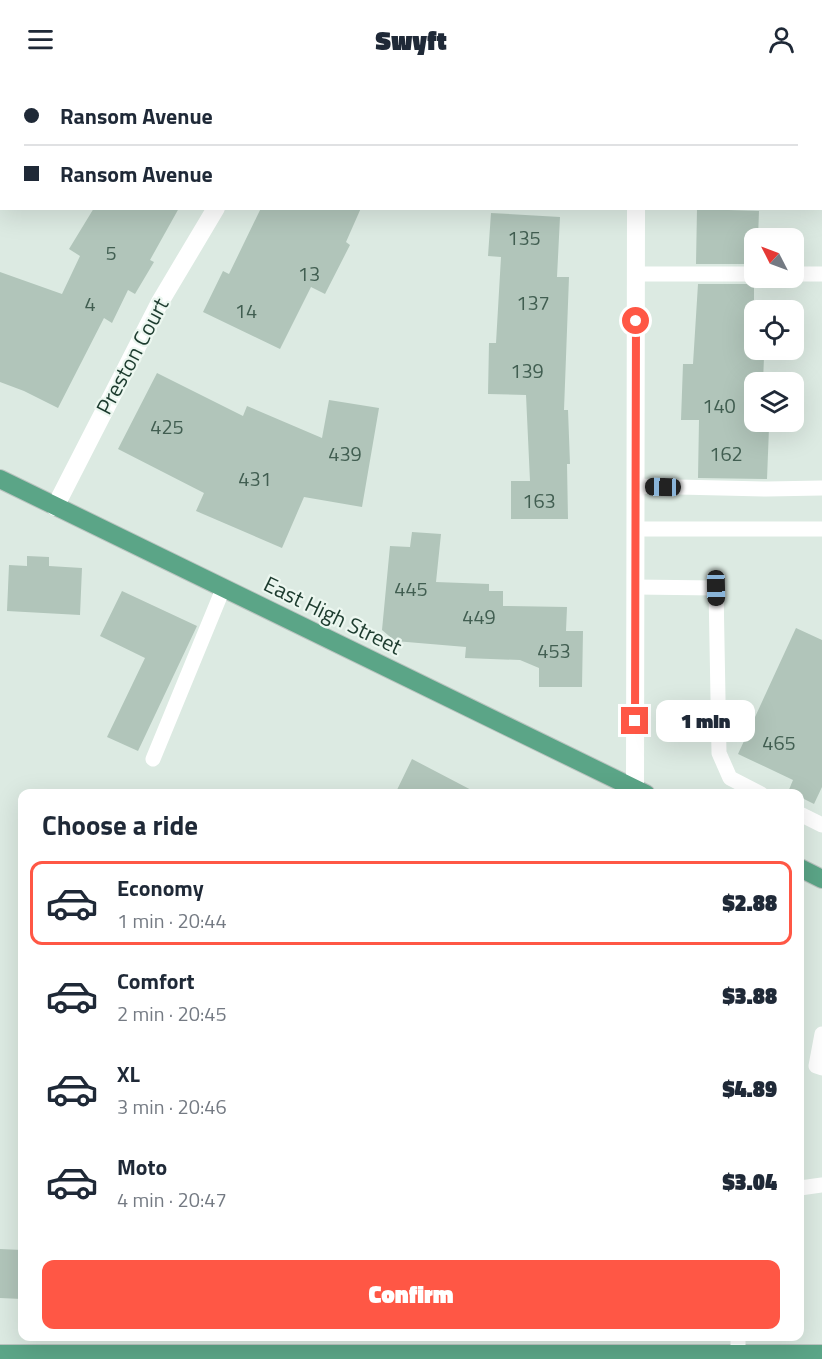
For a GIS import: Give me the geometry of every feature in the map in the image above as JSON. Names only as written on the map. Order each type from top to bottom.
[{"type":"main road","name":"East High Street","points":[[0,479],[636,789]]},
{"type":"main road","points":[[804,870],[822,879]]},
{"type":"main road","points":[[0,1354],[628,1357],[738,1346],[822,1354]]},
{"type":"street","name":"Preston Court","points":[[55,507],[160,302],[215,210]]},
{"type":"street","points":[[636,210],[635,587],[640,789]]},
{"type":"lane","points":[[636,274],[744,274]]},
{"type":"lane","points":[[804,274],[822,274]]},
{"type":"lane","points":[[635,486],[822,488]]},
{"type":"lane","points":[[635,529],[822,529]]},
{"type":"lane","points":[[635,587],[716,588],[719,753],[730,778],[751,789]]},
{"type":"lane","points":[[153,759],[223,589]]},
{"type":"lane","points":[[804,816],[822,825]]},
{"type":"lane","points":[[822,1034],[816,1066],[822,1068]]},
{"type":"lane","points":[[804,1187],[822,1185]]},
{"type":"building","points":[[93,210],[178,210],[150,260],[154,262],[135,294],[128,290],[112,323],[104,318],[58,408],[0,382],[0,272],[62,294],[80,256],[69,249]]},
{"type":"building","points":[[260,210],[360,210],[346,242],[350,245],[325,294],[311,287],[280,349],[203,312],[223,271],[229,274]]},
{"type":"building","points":[[697,210],[759,211],[758,228],[744,228],[744,264],[696,264]]},
{"type":"building","points":[[491,213],[560,217],[557,277],[569,277],[564,410],[568,410],[570,464],[567,464],[568,519],[511,519],[511,481],[530,481],[526,395],[488,394],[489,343],[496,343],[501,257],[488,256]]},
{"type":"building","points":[[698,284],[744,284],[744,288],[754,288],[754,300],[744,300],[744,360],[764,360],[763,372],[744,372],[744,432],[769,432],[767,479],[698,478],[699,420],[681,420],[683,364],[693,364]]},
{"type":"building","points":[[157,373],[243,416],[247,406],[322,438],[329,400],[379,408],[362,507],[304,497],[282,548],[196,511],[204,493],[118,449]]},
{"type":"building","points":[[412,532],[441,534],[436,582],[489,584],[489,591],[503,591],[503,606],[567,607],[566,631],[583,631],[582,687],[539,687],[539,668],[520,660],[465,658],[466,647],[395,641],[382,630],[390,546],[410,547]]},
{"type":"building","points":[[27,556],[49,557],[49,566],[82,568],[80,615],[7,611],[9,565],[27,566]]},
{"type":"building","points":[[122,591],[197,626],[138,751],[107,737],[145,658],[100,636]]},
{"type":"building","points":[[796,628],[822,640],[822,787],[814,804],[804,799],[804,789],[789,789],[793,780],[738,754]]},
{"type":"building","points":[[412,759],[469,789],[397,789]]},
{"type":"building","points":[[0,1249],[18,1250],[18,1299],[0,1298]]},
{"type":"route","points":[[635,721],[636,321]]}]
